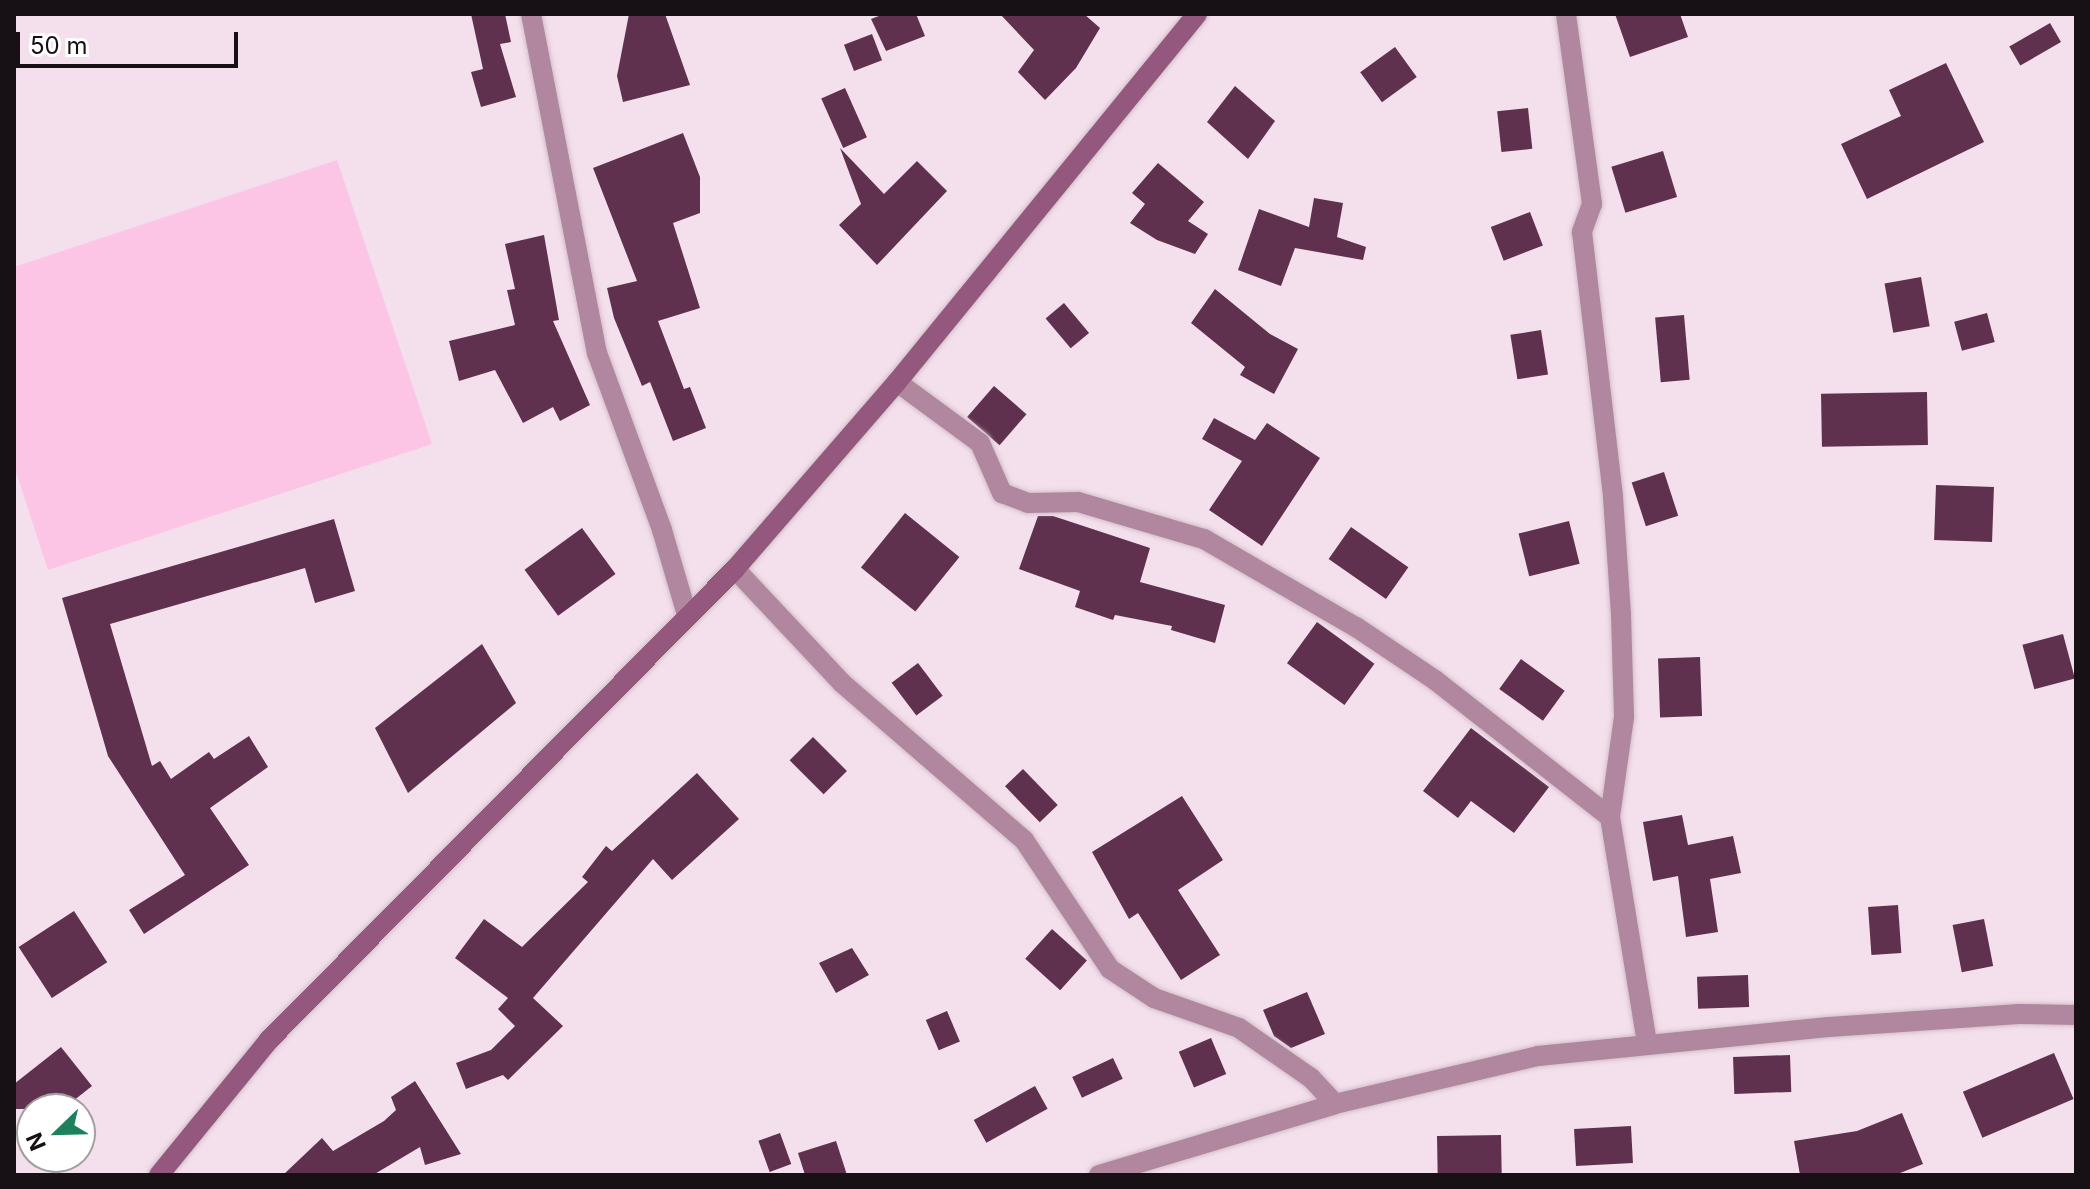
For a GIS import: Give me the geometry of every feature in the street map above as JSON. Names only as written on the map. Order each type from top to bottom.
[{"type":"main road","points":[[159,1175],[269,1040],[735,569],[897,382],[1197,14]]},
{"type":"street","points":[[531,14],[597,353],[662,530],[687,615]]},
{"type":"street","points":[[1566,14],[1592,204],[1582,232],[1613,497],[1620,601],[1624,717],[1610,817],[1647,1044]]},
{"type":"street","points":[[897,382],[980,443],[1002,493],[1028,503],[1078,502],[1204,539],[1356,627],[1435,680],[1610,817]]},
{"type":"street","points":[[735,569],[852,693],[1024,840],[1110,969],[1154,998],[1239,1028],[1311,1078],[1335,1104]]},
{"type":"street","points":[[1099,1175],[1335,1104],[1487,1065],[1647,1044],[2019,1014],[2076,1015]]},
{"type":"shaded area","points":[[337,160],[432,444],[48,570],[14,466],[14,267]]},
{"type":"building","points":[[471,14],[505,14],[511,42],[500,44],[516,97],[481,107],[471,72],[483,69]]},
{"type":"building","points":[[629,14],[665,14],[690,85],[623,102],[617,76]]},
{"type":"building","points":[[884,14],[916,14],[925,36],[886,51],[871,19]]},
{"type":"building","points":[[1000,14],[1084,14],[1100,28],[1076,68],[1045,100],[1018,72],[1034,50]]},
{"type":"building","points":[[1615,14],[1680,14],[1688,37],[1630,57]]},
{"type":"building","points":[[2050,23],[2061,42],[2020,66],[2009,46]]},
{"type":"building","points":[[872,34],[882,60],[854,71],[844,45]]},
{"type":"building","points":[[1395,47],[1417,77],[1382,102],[1360,72]]},
{"type":"building","points":[[1946,63],[1984,142],[1867,199],[1841,144],[1901,116],[1889,90]]},
{"type":"building","points":[[1235,86],[1275,121],[1248,159],[1207,122]]},
{"type":"building","points":[[845,88],[867,137],[843,148],[821,99]]},
{"type":"building","points":[[1528,108],[1532,149],[1501,152],[1497,111]]},
{"type":"building","points":[[683,133],[700,177],[700,213],[673,223],[700,308],[658,321],[684,389],[690,387],[706,428],[673,441],[650,382],[642,386],[614,318],[607,288],[637,281],[593,168]]},
{"type":"building","points":[[840,148],[884,194],[917,161],[947,191],[877,265],[839,225],[861,204]]},
{"type":"building","points":[[1663,151],[1677,197],[1625,213],[1611,167]]},
{"type":"building","points":[[1158,163],[1204,202],[1188,221],[1208,234],[1195,254],[1157,240],[1130,223],[1145,204],[1132,193]]},
{"type":"building","points":[[1314,198],[1343,203],[1337,237],[1366,247],[1363,260],[1295,248],[1281,286],[1238,270],[1259,209],[1309,227]]},
{"type":"building","points":[[1530,212],[1543,246],[1504,261],[1491,227]]},
{"type":"building","points":[[544,235],[559,320],[553,321],[590,405],[560,421],[553,407],[523,423],[495,370],[459,381],[449,341],[515,325],[507,290],[515,289],[505,244]]},
{"type":"building","points":[[1921,277],[1930,326],[1893,333],[1885,283]]},
{"type":"building","points":[[1215,289],[1270,334],[1298,349],[1274,394],[1240,375],[1245,367],[1191,323]]},
{"type":"building","points":[[1064,303],[1089,333],[1071,348],[1046,318]]},
{"type":"building","points":[[1987,313],[1995,342],[1962,351],[1954,322]]},
{"type":"building","points":[[1684,315],[1690,380],[1661,382],[1655,318]]},
{"type":"building","points":[[1541,330],[1548,374],[1517,379],[1510,335]]},
{"type":"building","points":[[994,386],[1026,414],[1000,445],[967,417]]},
{"type":"building","points":[[1927,392],[1928,445],[1822,447],[1821,394]]},
{"type":"building","points":[[1214,418],[1255,440],[1267,423],[1320,458],[1262,546],[1209,510],[1242,461],[1202,439]]},
{"type":"building","points":[[1664,472],[1678,516],[1646,526],[1632,483]]},
{"type":"building","points":[[1936,485],[1994,487],[1992,542],[1934,540]]},
{"type":"building","points":[[905,513],[959,557],[915,611],[861,567]]},
{"type":"building","points":[[1038,516],[1053,516],[1150,548],[1140,582],[1225,605],[1215,643],[1171,630],[1172,626],[1115,615],[1113,620],[1075,607],[1080,591],[1019,569]]},
{"type":"building","points":[[334,519],[355,591],[315,603],[305,568],[110,624],[152,766],[160,761],[171,779],[209,752],[214,759],[249,736],[268,767],[210,808],[249,865],[144,934],[129,910],[185,875],[108,756],[62,598]]},
{"type":"building","points":[[1569,521],[1580,564],[1529,576],[1519,534]]},
{"type":"building","points":[[1351,527],[1408,567],[1386,599],[1329,559]]},
{"type":"building","points":[[582,528],[616,574],[558,616],[525,570]]},
{"type":"building","points":[[1317,622],[1374,664],[1344,705],[1287,663]]},
{"type":"building","points":[[2063,634],[2075,678],[2034,689],[2022,645]]},
{"type":"building","points":[[482,644],[516,703],[408,793],[375,728]]},
{"type":"building","points":[[1700,657],[1702,716],[1660,717],[1658,658]]},
{"type":"building","points":[[1521,659],[1565,691],[1543,721],[1499,689]]},
{"type":"building","points":[[918,663],[943,696],[916,716],[892,683]]},
{"type":"building","points":[[1471,728],[1549,787],[1514,833],[1471,801],[1458,818],[1423,791]]},
{"type":"building","points":[[813,737],[847,771],[824,794],[790,760]]},
{"type":"building","points":[[1023,769],[1058,805],[1040,822],[1005,786]]},
{"type":"building","points":[[697,773],[739,819],[672,880],[653,859],[533,998],[563,1026],[508,1080],[503,1075],[466,1089],[456,1063],[491,1050],[515,1026],[498,1009],[508,998],[455,958],[484,919],[522,947],[588,882],[582,877],[606,846],[612,851]]},
{"type":"building","points":[[1182,796],[1223,860],[1178,890],[1220,955],[1181,980],[1138,913],[1129,919],[1092,852]]},
{"type":"building","points":[[1682,815],[1688,845],[1733,836],[1741,873],[1710,879],[1718,932],[1686,937],[1678,876],[1653,881],[1643,822]]},
{"type":"building","points":[[1898,905],[1901,953],[1871,955],[1868,907]]},
{"type":"building","points":[[74,911],[107,962],[52,998],[19,947]]},
{"type":"building","points":[[1984,919],[1993,966],[1962,972],[1953,925]]},
{"type":"building","points":[[1052,929],[1087,960],[1060,990],[1025,959]]},
{"type":"building","points":[[852,948],[869,975],[836,993],[819,963]]},
{"type":"building","points":[[1748,975],[1749,1007],[1698,1009],[1697,977]]},
{"type":"building","points":[[1307,992],[1325,1034],[1291,1048],[1274,1036],[1263,1010]]},
{"type":"building","points":[[947,1011],[960,1041],[939,1050],[926,1020]]},
{"type":"building","points":[[1211,1038],[1226,1074],[1194,1088],[1179,1052]]},
{"type":"building","points":[[61,1047],[92,1086],[83,1093],[16,1093],[14,1109],[14,1084]]},
{"type":"building","points":[[2054,1053],[2074,1099],[1982,1138],[1963,1092]]},
{"type":"building","points":[[1790,1055],[1791,1092],[1734,1094],[1733,1057]]},
{"type":"building","points":[[1113,1058],[1123,1079],[1082,1098],[1072,1077]]},
{"type":"building","points":[[415,1081],[461,1154],[425,1165],[420,1147],[373,1175],[283,1175],[322,1138],[333,1151],[384,1121],[396,1110],[391,1097]]},
{"type":"building","points":[[1035,1086],[1048,1109],[986,1143],[974,1120]]},
{"type":"building","points":[[1902,1113],[1923,1164],[1895,1175],[1800,1175],[1794,1141],[1857,1131]]},
{"type":"building","points":[[1631,1126],[1633,1163],[1576,1166],[1574,1129]]},
{"type":"building","points":[[780,1133],[791,1164],[770,1172],[758,1141]]},
{"type":"building","points":[[1501,1135],[1502,1175],[1438,1175],[1437,1136]]},
{"type":"building","points":[[836,1141],[847,1175],[805,1175],[798,1153]]}]
